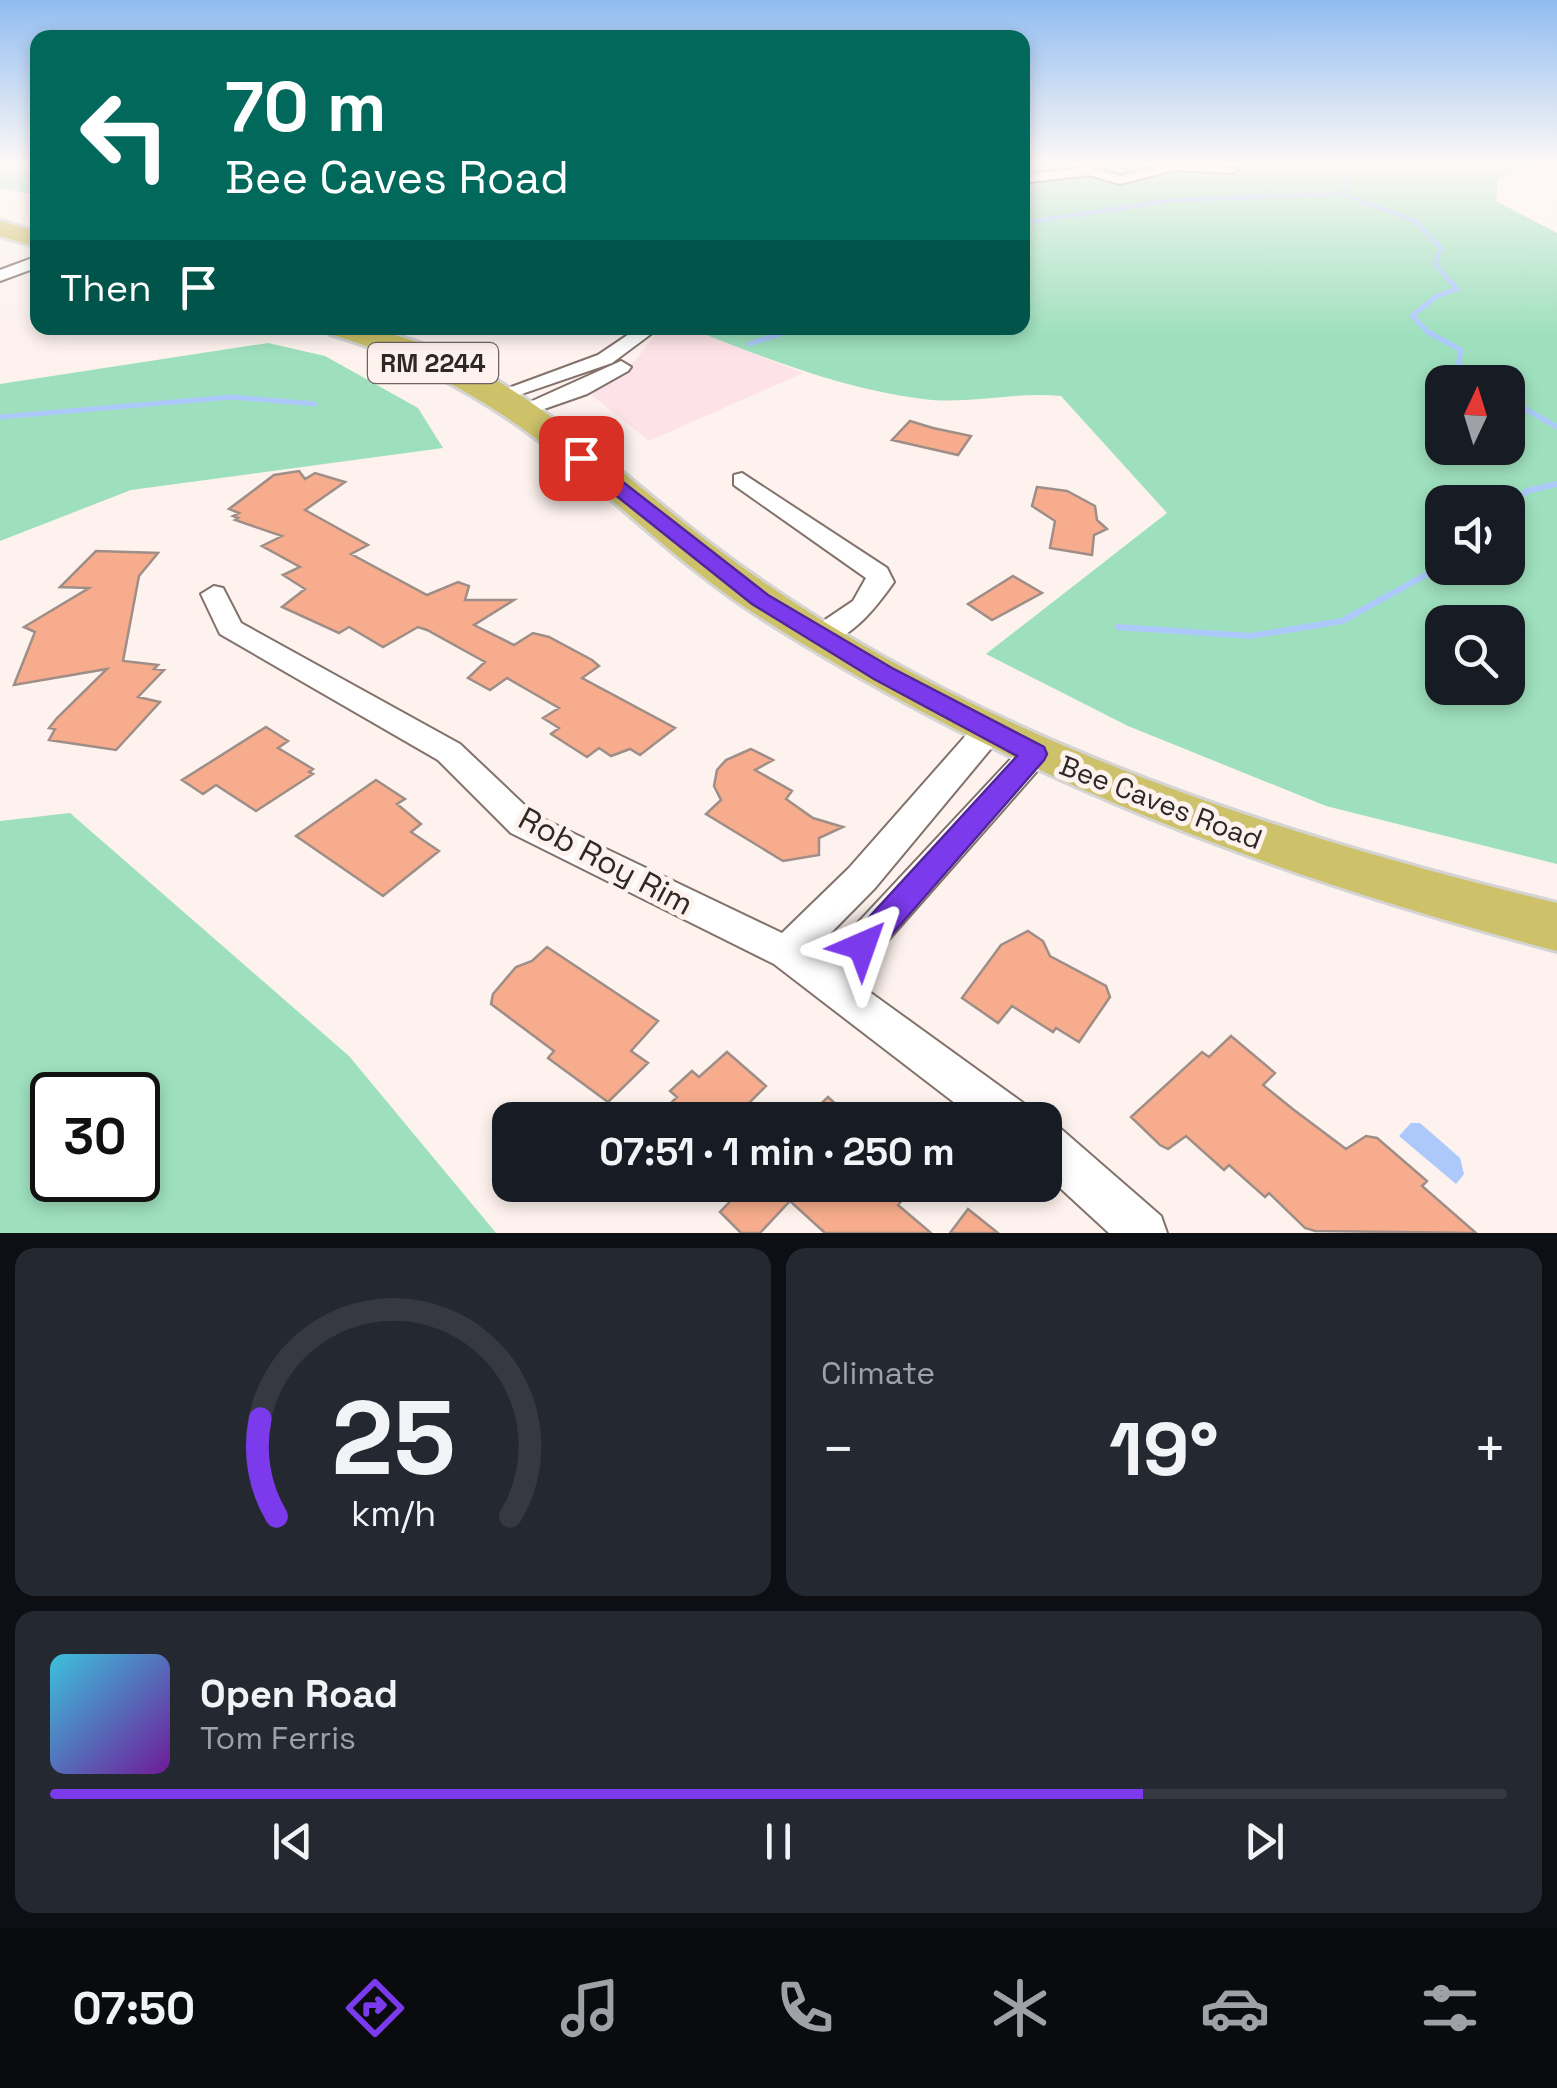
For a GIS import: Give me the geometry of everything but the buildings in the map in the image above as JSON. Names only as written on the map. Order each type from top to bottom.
[{"type":"main road","points":[[0,228],[30,237]]},
{"type":"main road","name":"Bee Caves Road","points":[[359,335],[428,360],[509,404],[760,599],[987,732],[1217,827],[1471,906],[1557,926]]},
{"type":"street","points":[[0,276],[30,264]]},
{"type":"street","points":[[0,287],[30,277]]},
{"type":"street","points":[[509,404],[580,390],[626,364],[649,344],[649,335]]},
{"type":"street","points":[[742,480],[878,574],[880,582],[864,606],[820,636]]},
{"type":"street","name":"Rob Roy Rim","points":[[214,594],[230,628],[449,752],[524,824],[787,953],[986,1102]]},
{"type":"street","points":[[787,953],[862,878],[987,732]]},
{"type":"street","points":[[825,985],[1034,754]]},
{"type":"street","points":[[1062,1159],[1144,1233]]},
{"type":"shaded area","points":[[655,335],[707,335],[803,373],[649,441],[588,392],[636,360]]},
{"type":"green space","points":[[1030,221],[1533,221],[1557,233],[1557,864],[1326,806],[1128,726],[986,654],[1167,513],[1061,396],[923,399],[863,388],[707,335],[1030,335]]},
{"type":"green space","points":[[268,343],[325,356],[418,408],[443,448],[131,490],[0,541],[0,384]]},
{"type":"green space","points":[[70,813],[349,1056],[496,1233],[0,1233],[0,821]]},
{"type":"water","points":[[1411,1123],[1420,1123],[1460,1158],[1464,1174],[1456,1184],[1399,1136]]},
{"type":"waterway","points":[[1030,222],[1038,221]]},
{"type":"waterway","points":[[1414,221],[1441,248],[1435,264],[1453,285]]},
{"type":"waterway","points":[[1451,282],[1457,289],[1437,296],[1412,316],[1428,332],[1461,350],[1458,365]]},
{"type":"waterway","points":[[749,344],[777,335]]},
{"type":"waterway","points":[[0,417],[232,397],[315,404]]},
{"type":"waterway","points":[[1525,409],[1557,427]]},
{"type":"waterway","points":[[1525,492],[1557,484]]},
{"type":"waterway","points":[[1118,627],[1251,636],[1342,621],[1425,575]]},
{"type":"route","points":[[581,458],[760,599],[883,674],[1034,754],[862,946]]}]
